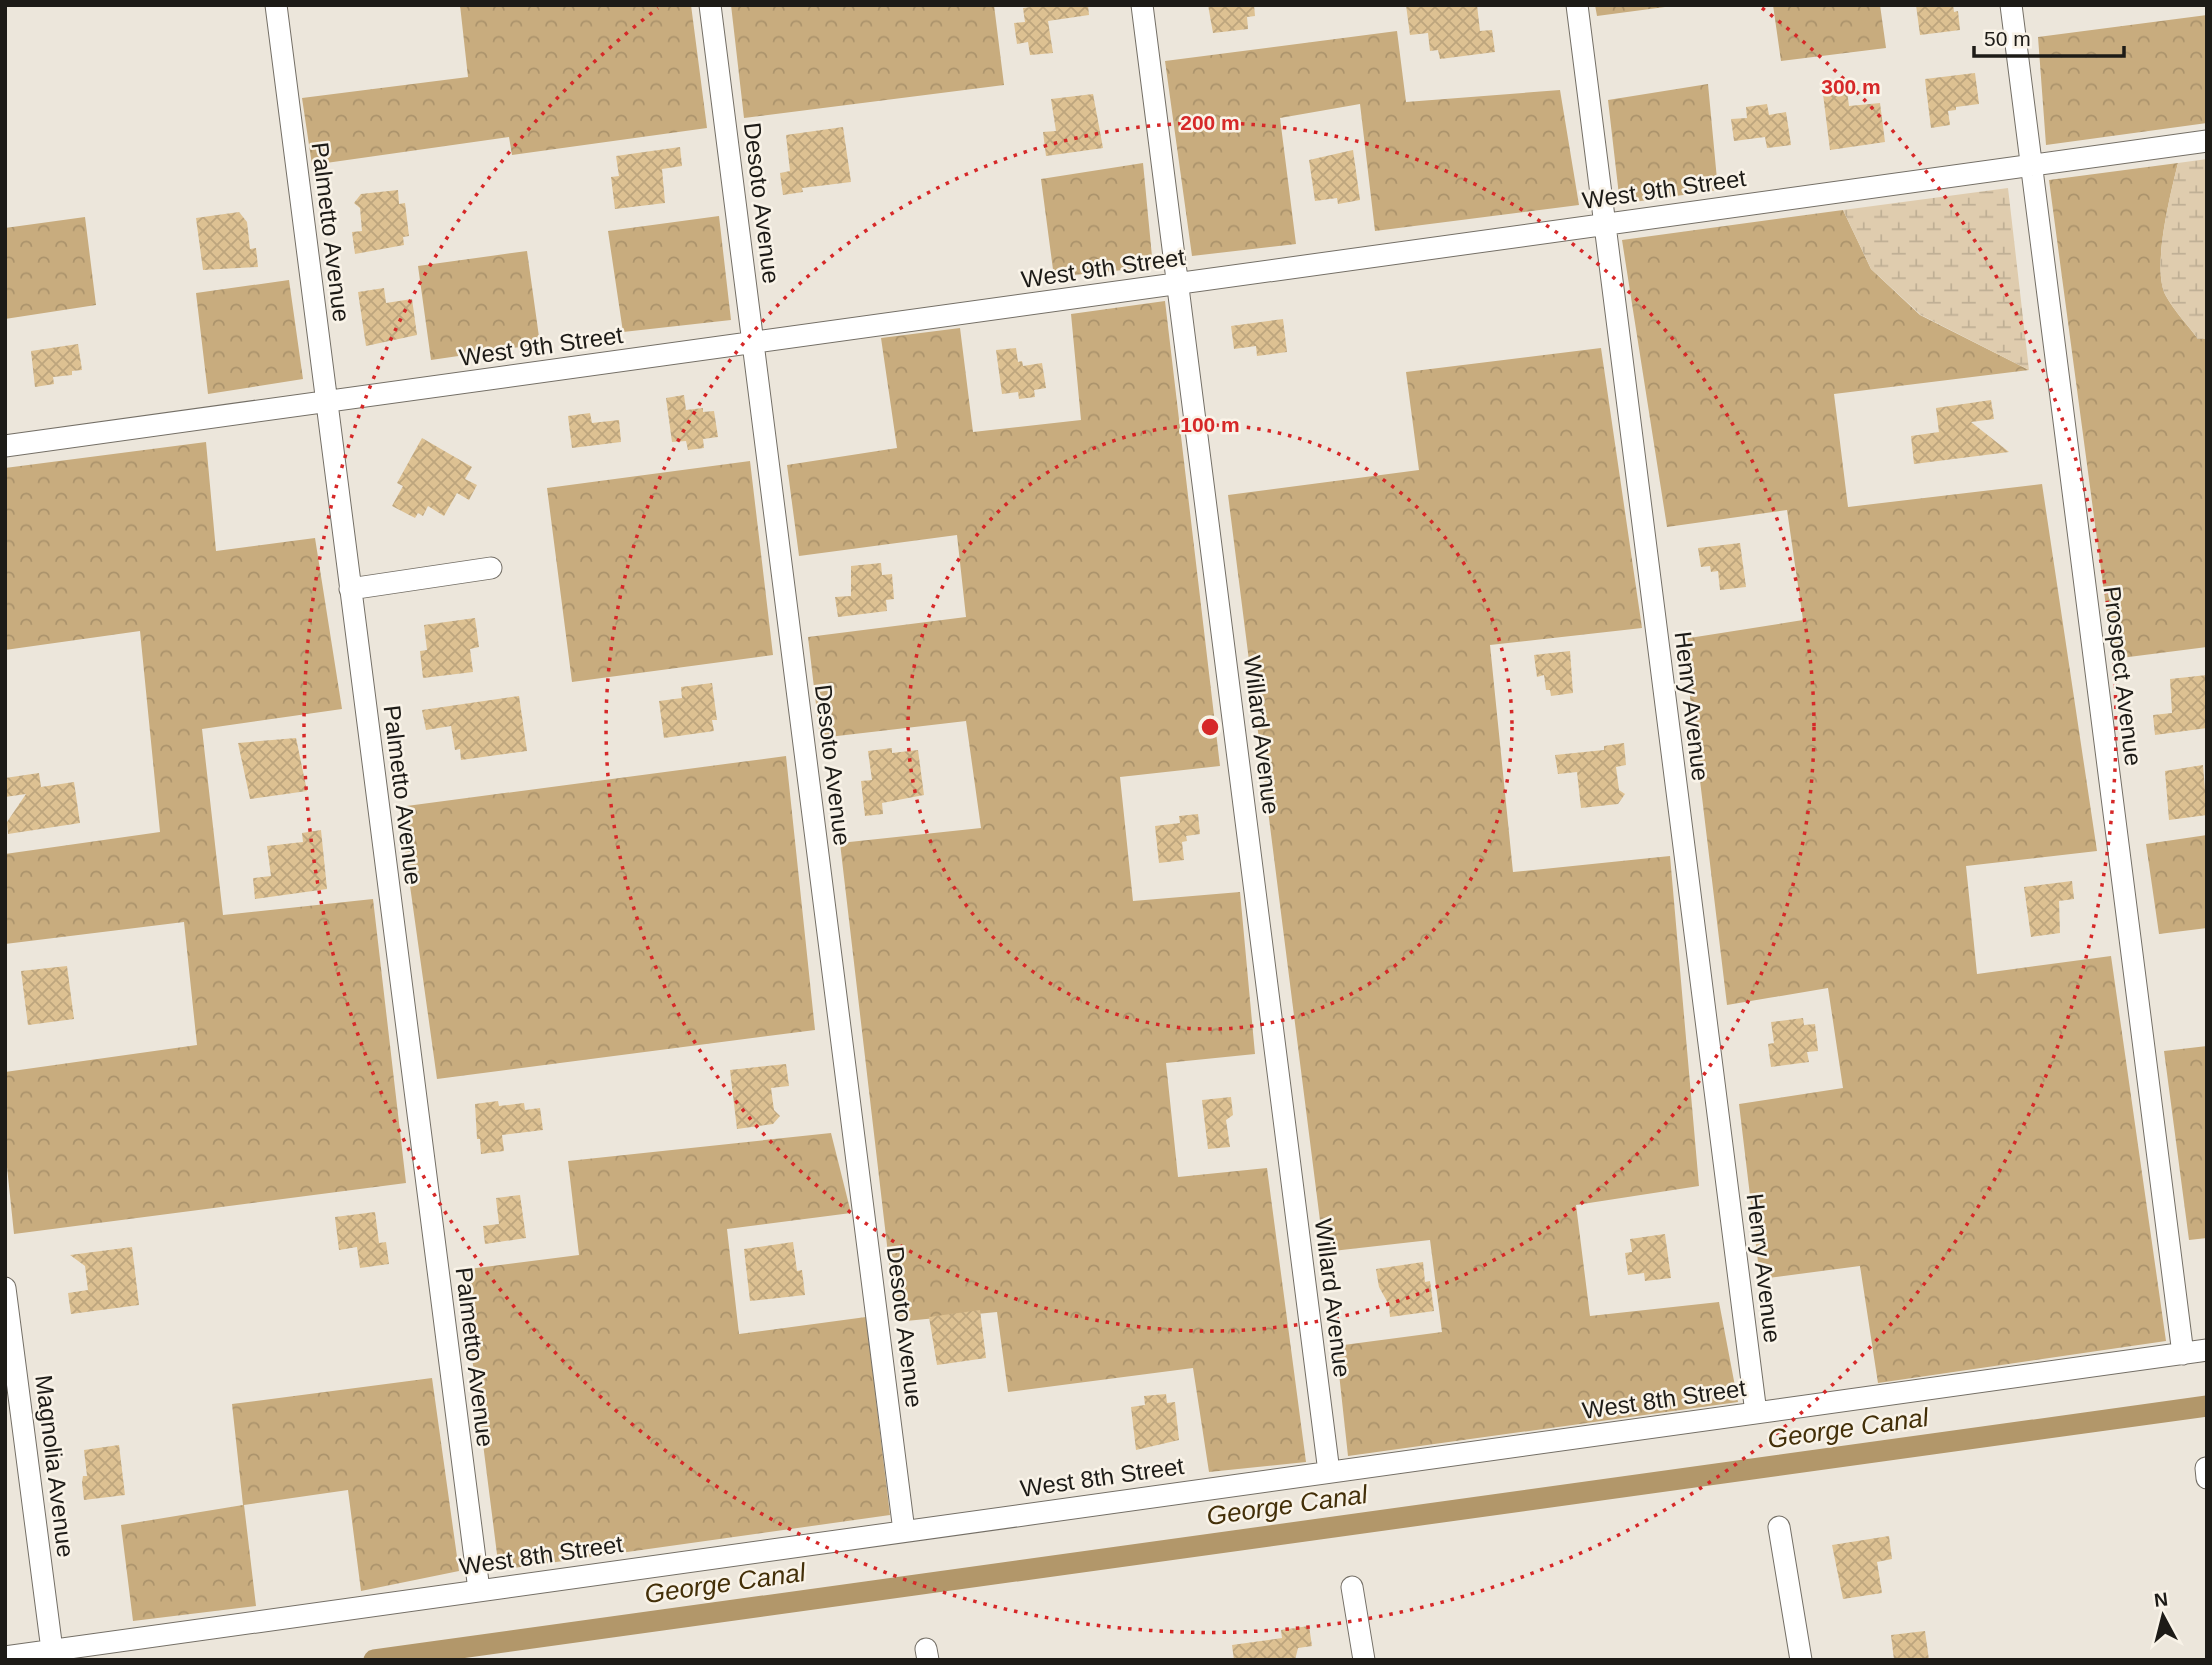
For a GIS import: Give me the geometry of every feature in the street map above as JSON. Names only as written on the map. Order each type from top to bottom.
[{"type":"street","name":"Palmetto Avenue","points":[[275,5],[479,1590]]},
{"type":"street","name":"Desoto Avenue","points":[[710,5],[904,1531]]},
{"type":"street","name":"Willard Avenue","points":[[1142,5],[1329,1472]]},
{"type":"street","name":"Henry Avenue","points":[[1577,5],[1756,1413]]},
{"type":"street","name":"Prospect Avenue","points":[[2011,5],[2183,1354]]},
{"type":"street","name":"West 9th Street","points":[[5,446],[2207,141]]},
{"type":"street","points":[[350,589],[491,568]]},
{"type":"street","name":"Magnolia Avenue","points":[[5,1288],[52,1650]]},
{"type":"street","name":"West 8th Street","points":[[5,1657],[2207,1350]]},
{"type":"street","points":[[1779,1527],[1801,1660]]},
{"type":"street","points":[[1352,1587],[1364,1660]]},
{"type":"green space","points":[[460,5],[691,5],[707,128],[512,155],[509,137],[312,165],[302,98],[468,77]]},
{"type":"green space","points":[[731,5],[994,5],[1004,85],[744,118]]},
{"type":"green space","points":[[1595,5],[1680,5],[1597,16]]},
{"type":"green space","points":[[1773,5],[1880,5],[1886,48],[1781,61]]},
{"type":"green space","points":[[2207,15],[2207,123],[2046,145],[2038,37]]},
{"type":"green space","points":[[1397,31],[1406,102],[1560,90],[1579,205],[1375,231],[1360,104],[1280,118],[1296,244],[1192,256],[1165,61]]},
{"type":"green space","points":[[1708,84],[1718,190],[1620,204],[1608,100]]},
{"type":"green space","points":[[2207,159],[2207,339],[2198,339],[2166,296],[2162,284],[2161,250],[2178,163]]},
{"type":"green space","points":[[1143,163],[1153,267],[1054,277],[1041,179]]},
{"type":"green space","points":[[2178,163],[2164,231],[2161,268],[2162,284],[2169,302],[2198,339],[2207,339],[2207,647],[2113,659],[2049,180]]},
{"type":"green space","points":[[2008,188],[2029,370],[1921,315],[1871,269],[1843,210]]},
{"type":"green space","points":[[1843,210],[1871,269],[1920,315],[2029,370],[1834,394],[1848,507],[2042,484],[2097,851],[1966,866],[1977,974],[2111,956],[2166,1341],[1878,1383],[1860,1266],[1760,1279],[1739,1104],[1843,1088],[1828,988],[1727,1005],[1683,639],[1803,620],[1787,510],[1667,527],[1622,240]]},
{"type":"green space","points":[[719,216],[731,320],[623,332],[608,231]]},
{"type":"green space","points":[[85,217],[96,305],[5,319],[5,228]]},
{"type":"green space","points":[[527,251],[540,344],[431,360],[418,266]]},
{"type":"green space","points":[[289,280],[303,379],[208,394],[196,293]]},
{"type":"green space","points":[[1165,301],[1220,766],[1120,777],[1133,901],[1240,892],[1255,1054],[1166,1063],[1178,1177],[1267,1168],[1306,1462],[1209,1472],[1193,1368],[1008,1392],[997,1312],[896,1322],[840,843],[981,828],[966,721],[820,738],[808,637],[966,617],[957,535],[799,556],[787,465],[897,448],[881,338],[960,328],[973,432],[1081,420],[1071,314]]},
{"type":"green space","points":[[1601,348],[1642,628],[1490,645],[1513,872],[1670,856],[1699,1186],[1576,1205],[1590,1316],[1719,1302],[1738,1402],[1348,1456],[1336,1346],[1442,1332],[1430,1240],[1324,1252],[1228,495],[1419,470],[1406,372]]},
{"type":"green space","points":[[206,442],[216,551],[315,538],[342,709],[202,729],[223,915],[373,899],[406,1183],[14,1234],[5,1148],[5,1072],[197,1045],[184,922],[5,944],[5,854],[160,832],[140,631],[5,650],[5,468]]},
{"type":"green space","points":[[750,461],[773,655],[572,682],[547,488]]},
{"type":"green space","points":[[786,756],[815,1030],[437,1079],[399,807]]},
{"type":"green space","points":[[2207,835],[2207,928],[2159,934],[2146,844]]},
{"type":"green space","points":[[2207,1046],[2207,1238],[2189,1240],[2164,1051]]},
{"type":"green space","points":[[831,1133],[851,1213],[727,1229],[739,1334],[866,1317],[890,1515],[499,1570],[461,1270],[579,1255],[568,1161]]},
{"type":"green space","points":[[432,1378],[459,1571],[361,1591],[348,1490],[244,1505],[256,1606],[133,1621],[121,1525],[243,1505],[232,1404]]},
{"type":"building","points":[[1088,5],[1089,15],[1048,21],[1053,53],[1030,55],[1028,42],[1017,44],[1014,23],[1025,22],[1023,8]]},
{"type":"building","points":[[1208,5],[1254,5],[1255,16],[1247,17],[1248,29],[1213,33]]},
{"type":"building","points":[[1406,5],[1477,5],[1480,31],[1492,30],[1495,52],[1440,59],[1438,50],[1430,51],[1428,33],[1410,35]]},
{"type":"building","points":[[1916,5],[1953,5],[1954,12],[1958,11],[1960,30],[1920,35]]},
{"type":"building","points":[[1975,73],[1979,104],[1956,107],[1956,110],[1948,111],[1950,125],[1931,128],[1925,79]]},
{"type":"building","points":[[1847,91],[1849,106],[1880,103],[1885,142],[1830,150],[1823,94]]},
{"type":"building","points":[[1093,94],[1103,148],[1046,156],[1043,132],[1056,131],[1051,99]]},
{"type":"building","points":[[1767,104],[1769,115],[1786,112],[1791,145],[1767,148],[1765,137],[1734,141],[1731,119],[1747,118],[1746,107]]},
{"type":"building","points":[[843,127],[851,182],[802,188],[803,192],[783,195],[780,173],[790,171],[786,135]]},
{"type":"building","points":[[680,147],[682,166],[662,169],[665,203],[615,209],[611,177],[619,176],[616,156]]},
{"type":"building","points":[[1353,150],[1360,200],[1338,204],[1337,198],[1315,201],[1309,160]]},
{"type":"building","points":[[398,190],[399,204],[405,203],[409,236],[403,237],[404,245],[355,254],[352,232],[362,231],[360,208],[354,203],[361,194]]},
{"type":"building","points":[[239,212],[247,222],[250,249],[256,248],[258,267],[203,270],[196,218]]},
{"type":"building","points":[[384,288],[386,303],[412,299],[417,335],[366,346],[358,292]]},
{"type":"building","points":[[1283,319],[1287,352],[1257,356],[1256,346],[1234,349],[1231,326]]},
{"type":"building","points":[[78,344],[82,370],[72,371],[72,375],[53,377],[54,384],[35,387],[31,351]]},
{"type":"building","points":[[1016,348],[1018,362],[1022,361],[1023,366],[1042,363],[1046,388],[1034,390],[1035,397],[1019,399],[1018,392],[1002,394],[996,350]]},
{"type":"building","points":[[684,395],[686,410],[703,408],[703,412],[714,411],[718,437],[703,439],[704,448],[688,450],[686,441],[672,442],[666,398]]},
{"type":"building","points":[[1991,400],[1994,419],[1971,422],[2009,452],[1914,464],[1911,436],[1939,432],[1936,408]]},
{"type":"building","points":[[590,413],[592,423],[619,420],[621,442],[572,448],[568,416]]},
{"type":"building","points":[[422,438],[472,467],[465,479],[477,485],[469,500],[457,493],[444,516],[428,506],[423,516],[418,513],[415,518],[392,506],[403,486],[397,483]]},
{"type":"building","points":[[1740,543],[1746,587],[1720,590],[1718,571],[1711,572],[1710,566],[1701,567],[1698,548]]},
{"type":"building","points":[[881,563],[882,575],[892,574],[894,599],[886,600],[887,611],[838,617],[835,597],[851,596],[851,566]]},
{"type":"building","points":[[475,618],[479,647],[470,649],[473,672],[423,678],[420,651],[427,650],[424,625]]},
{"type":"building","points":[[1570,651],[1573,693],[1551,696],[1550,690],[1546,690],[1544,675],[1537,677],[1534,655]]},
{"type":"building","points":[[2207,675],[2207,728],[2155,735],[2153,715],[2172,713],[2170,679]]},
{"type":"building","points":[[712,683],[717,720],[712,720],[714,731],[664,738],[659,701],[682,698],[681,687]]},
{"type":"building","points":[[519,696],[527,751],[461,760],[460,749],[455,750],[451,726],[426,730],[422,710]]},
{"type":"building","points":[[296,738],[307,791],[250,799],[238,743]]},
{"type":"building","points":[[1624,743],[1626,765],[1616,767],[1619,790],[1625,794],[1618,804],[1581,808],[1577,772],[1558,774],[1555,755],[1604,750],[1604,746]]},
{"type":"building","points":[[892,748],[892,753],[918,750],[924,795],[882,803],[883,814],[865,816],[861,781],[872,780],[868,751]]},
{"type":"building","points":[[2203,765],[2207,815],[2169,820],[2165,771]]},
{"type":"building","points":[[39,773],[41,787],[74,782],[80,823],[8,834],[7,822],[26,794],[5,797],[5,778]]},
{"type":"building","points":[[1198,814],[1200,834],[1186,836],[1187,841],[1182,842],[1184,860],[1159,863],[1155,826],[1180,823],[1179,816]]},
{"type":"building","points":[[321,830],[327,889],[255,899],[253,878],[271,876],[267,846],[303,842],[302,833]]},
{"type":"building","points":[[2072,881],[2074,899],[2059,901],[2060,933],[2031,937],[2024,887]]},
{"type":"building","points":[[67,966],[74,1019],[28,1025],[21,971]]},
{"type":"building","points":[[1803,1018],[1804,1025],[1815,1024],[1818,1051],[1807,1052],[1809,1062],[1771,1067],[1768,1044],[1774,1043],[1771,1022]]},
{"type":"building","points":[[786,1064],[789,1086],[771,1088],[774,1110],[780,1116],[773,1124],[737,1129],[730,1070]]},
{"type":"building","points":[[1231,1097],[1233,1115],[1226,1120],[1230,1147],[1208,1149],[1202,1100]]},
{"type":"building","points":[[498,1101],[499,1106],[524,1103],[525,1110],[540,1108],[543,1130],[502,1135],[504,1151],[481,1154],[480,1139],[477,1139],[475,1104]]},
{"type":"building","points":[[520,1195],[526,1238],[485,1244],[483,1226],[499,1224],[496,1198]]},
{"type":"building","points":[[375,1212],[379,1243],[386,1242],[389,1264],[360,1268],[357,1247],[339,1250],[335,1217]]},
{"type":"building","points":[[1665,1234],[1671,1278],[1645,1281],[1644,1273],[1628,1275],[1625,1253],[1632,1252],[1630,1239]]},
{"type":"building","points":[[793,1242],[797,1271],[802,1270],[805,1295],[750,1301],[744,1249]]},
{"type":"building","points":[[132,1247],[139,1305],[71,1314],[68,1293],[88,1290],[85,1266],[70,1255]]},
{"type":"building","points":[[1423,1262],[1425,1282],[1430,1281],[1434,1311],[1390,1317],[1389,1305],[1379,1287],[1376,1269]]},
{"type":"building","points":[[980,1310],[986,1358],[937,1365],[929,1317]]},
{"type":"building","points":[[1166,1394],[1167,1403],[1175,1402],[1179,1440],[1136,1450],[1131,1407],[1145,1405],[1144,1396]]},
{"type":"building","points":[[119,1445],[125,1495],[84,1500],[82,1482],[83,1476],[87,1476],[84,1450]]},
{"type":"building","points":[[1889,1536],[1892,1559],[1877,1562],[1882,1593],[1843,1599],[1832,1545]]},
{"type":"building","points":[[1309,1626],[1312,1646],[1298,1648],[1295,1660],[1234,1660],[1232,1645],[1282,1638],[1281,1630]]},
{"type":"building","points":[[1925,1631],[1929,1660],[1894,1660],[1891,1635]]},
{"type":"waterway","name":"George Canal","points":[[374,1660],[2207,1406]]}]
